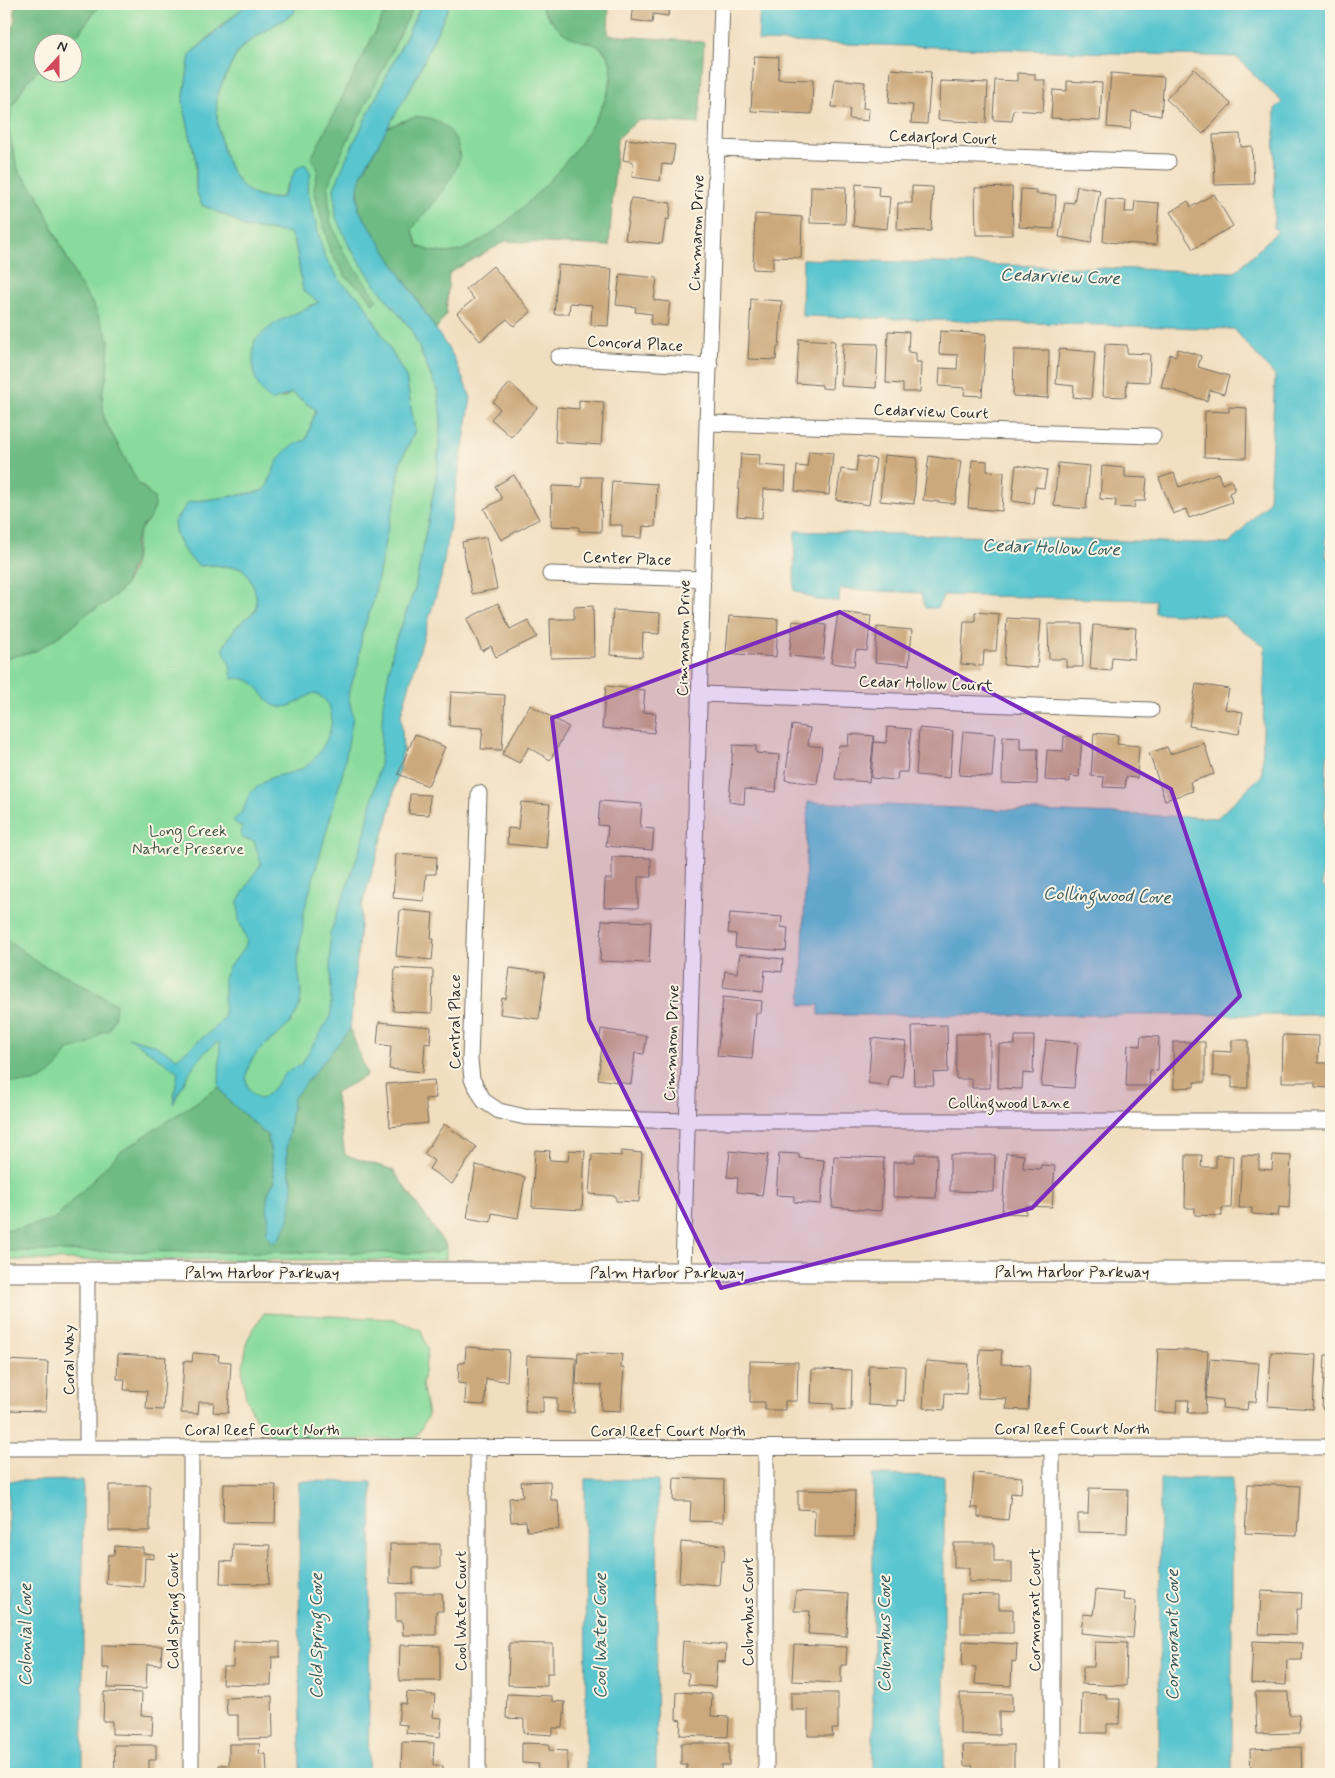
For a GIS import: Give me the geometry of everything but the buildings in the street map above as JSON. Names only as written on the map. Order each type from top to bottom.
[{"type":"street","name":"Cimmaron Drive","points":[[683,1273],[701,694],[707,423],[722,4]]},
{"type":"street","name":"Cedarford Court","points":[[717,148],[1168,162]]},
{"type":"street","name":"Concord Place","points":[[558,357],[710,366]]},
{"type":"street","name":"Cedarview Court","points":[[707,423],[1153,436]]},
{"type":"street","name":"Center Place","points":[[550,574],[703,579]]},
{"type":"street","name":"Cedar Hollow Court","points":[[701,694],[1151,710]]},
{"type":"street","name":"Central Place","points":[[478,793],[470,1047],[472,1079],[478,1094],[499,1112],[515,1116],[687,1121]]},
{"type":"street","name":"Collingwood Lane","points":[[687,1121],[1331,1121]]},
{"type":"street","name":"Palm Harbor Parkway","points":[[4,1272],[1331,1272]]},
{"type":"street","name":"Coral Way","points":[[87,1273],[87,1448]]},
{"type":"street","name":"Coral Reef Court North","points":[[4,1448],[478,1447],[766,1449],[1331,1447]]},
{"type":"street","name":"Cool Water Court","points":[[478,1447],[478,1774]]},
{"type":"street","name":"Cormorant Court","points":[[1052,1447],[1052,1774]]},
{"type":"street","name":"Cold Spring Court","points":[[191,1448],[191,1774]]},
{"type":"street","name":"Columbus Court","points":[[766,1449],[766,1774]]},
{"type":"highlighted area","points":[[840,612],[1171,789],[1240,996],[1032,1208],[721,1288],[589,1020],[552,718]]},
{"type":"green space","points":[[15,4],[100,4],[80,32],[32,32],[32,76],[26,82],[11,109],[9,133],[18,170],[37,194],[78,282],[94,306],[109,340],[107,375],[102,394],[104,419],[138,483],[154,498],[155,506],[151,517],[142,526],[135,542],[135,559],[124,587],[106,603],[89,612],[65,632],[36,651],[4,659],[4,65],[15,19]]},
{"type":"green space","name":"Long Creek Nature Preserve","points":[[100,4],[247,4],[190,55],[183,103],[196,161],[196,191],[202,205],[231,218],[244,227],[290,233],[296,247],[303,290],[320,302],[300,312],[282,399],[292,393],[316,410],[306,440],[291,448],[282,456],[265,489],[242,495],[189,502],[174,522],[175,529],[182,547],[199,566],[213,565],[242,568],[254,587],[256,610],[235,628],[223,648],[349,696],[362,634],[373,602],[388,527],[396,499],[400,463],[415,431],[406,377],[362,300],[341,283],[324,255],[307,190],[287,184],[282,197],[264,198],[250,192],[238,181],[229,166],[223,149],[219,131],[217,98],[227,73],[240,50],[294,13],[296,4],[422,4],[346,159],[349,246],[377,287],[411,329],[438,392],[441,419],[436,479],[415,589],[394,644],[403,750],[388,818],[362,905],[350,1029],[367,1075],[335,1093],[345,1155],[393,1170],[446,1246],[446,1260],[4,1260],[4,580],[93,610],[116,595],[132,573],[139,534],[151,517],[147,490],[138,483],[104,419],[102,394],[107,375],[94,306],[78,282],[37,194],[18,170],[9,133],[11,109],[26,82],[32,76],[32,82],[82,82],[82,32],[80,32]]},
{"type":"green space","points":[[389,4],[415,4],[340,156],[328,186],[330,221],[343,251],[377,299],[373,304],[368,295],[346,277],[330,251],[314,189],[318,169],[311,159]]},
{"type":"green space","points":[[450,4],[539,4],[556,25],[597,45],[604,51],[609,58],[611,67],[608,90],[597,116],[579,145],[556,174],[504,224],[480,241],[459,251],[443,253],[418,246],[412,229],[433,201],[443,126],[428,119],[415,118],[387,128],[415,80]]},
{"type":"green space","points":[[539,4],[609,4],[608,35],[704,42],[699,124],[638,120],[617,139],[609,246],[506,241],[449,273],[446,315],[436,329],[359,210],[358,182],[387,128],[412,118],[425,117],[442,124],[449,130],[458,145],[459,154],[458,163],[450,179],[412,229],[418,246],[438,252],[459,251],[479,241],[504,224],[531,200],[580,143],[599,114],[610,87],[611,65],[604,50],[563,32],[555,25]]},
{"type":"green space","points":[[4,937],[42,965],[67,976],[116,1004],[114,1019],[109,1030],[102,1032],[90,1044],[68,1050],[56,1068],[45,1077],[31,1082],[4,1082]]},
{"type":"green space","points":[[350,1029],[367,1075],[335,1093],[345,1155],[393,1170],[446,1246],[437,1253],[4,1251],[4,1229],[18,1229],[55,1219],[119,1153],[219,1087],[227,1099],[268,1136],[275,1181],[269,1193],[266,1233],[276,1242],[289,1220],[292,1180],[287,1162],[287,1146],[293,1099]]},
{"type":"green space","points":[[264,1313],[393,1319],[421,1330],[428,1350],[422,1384],[428,1415],[416,1438],[276,1442],[256,1420],[246,1398],[242,1372],[248,1338]]},
{"type":"water","points":[[247,4],[296,4],[294,13],[240,49],[220,88],[217,98],[217,113],[223,149],[229,166],[238,181],[250,192],[264,198],[282,197],[296,169],[305,164],[311,173],[307,190],[324,255],[341,282],[362,300],[406,377],[415,431],[400,463],[396,499],[388,527],[373,602],[362,634],[358,665],[348,694],[353,717],[343,772],[303,915],[298,961],[301,992],[300,1003],[293,1020],[258,1052],[247,1071],[247,1085],[254,1095],[261,1099],[272,1090],[283,1076],[293,1068],[301,1065],[331,1015],[330,934],[364,837],[380,764],[383,704],[394,644],[415,589],[436,479],[441,419],[438,392],[411,329],[377,287],[349,246],[336,217],[334,189],[346,159],[422,4],[450,4],[415,80],[364,169],[358,189],[359,210],[453,356],[471,398],[441,578],[401,714],[403,750],[388,818],[362,905],[350,1029],[293,1099],[287,1146],[287,1162],[293,1188],[289,1220],[276,1242],[271,1242],[266,1233],[268,1225],[268,1195],[275,1181],[268,1136],[227,1099],[219,1087],[220,1043],[218,1042],[203,1054],[186,1078],[173,1104],[178,1072],[128,1037],[155,1045],[177,1058],[211,1031],[224,1017],[224,978],[229,967],[245,947],[247,940],[239,921],[238,901],[261,863],[254,841],[241,838],[242,827],[233,821],[242,811],[251,792],[267,780],[300,770],[313,760],[327,739],[330,728],[331,717],[329,707],[323,699],[313,693],[292,705],[276,706],[250,681],[232,679],[230,665],[223,648],[235,628],[256,610],[254,588],[242,568],[213,565],[199,566],[182,547],[174,522],[189,502],[264,490],[284,453],[293,445],[306,440],[316,410],[292,393],[272,401],[260,388],[254,373],[255,340],[275,323],[319,302],[303,291],[296,247],[290,233],[244,227],[231,218],[202,205],[196,191],[196,161],[183,103],[190,55]]},
{"type":"water","points":[[760,4],[1331,4],[1331,384],[1326,558],[1331,557],[1331,751],[1327,756],[1322,885],[1331,894],[1331,1015],[819,1015],[819,1005],[801,1005],[808,802],[1217,818],[1262,775],[1265,647],[1223,616],[1155,613],[1155,600],[944,595],[937,608],[925,608],[921,593],[840,589],[839,601],[817,600],[794,590],[795,531],[1229,544],[1269,501],[1275,376],[1234,329],[802,316],[803,259],[1235,272],[1278,231],[1274,228],[1275,109],[1282,102],[1236,57],[758,41]]},
{"type":"water","name":"Columbus Cove","points":[[873,1475],[944,1476],[944,1774],[873,1774]]},
{"type":"water","name":"Cormorant Cove","points":[[1232,1478],[1232,1774],[1159,1774],[1160,1479]]},
{"type":"water","name":"Cool Water Cove","points":[[585,1479],[658,1480],[656,1774],[586,1774]]},
{"type":"water","name":"Colonial Cove","points":[[83,1480],[83,1774],[9,1774],[8,1481]]},
{"type":"water","name":"Cold Spring Cove","points":[[299,1481],[372,1482],[368,1774],[300,1774]]},
{"type":"water label","name":"Cedarview Cove","points":[[1060,277]]},
{"type":"water label","name":"Cedar Hollow Cove","points":[[1051,548]]},
{"type":"water label","name":"Collingwood Cove","points":[[1107,896]]}]
